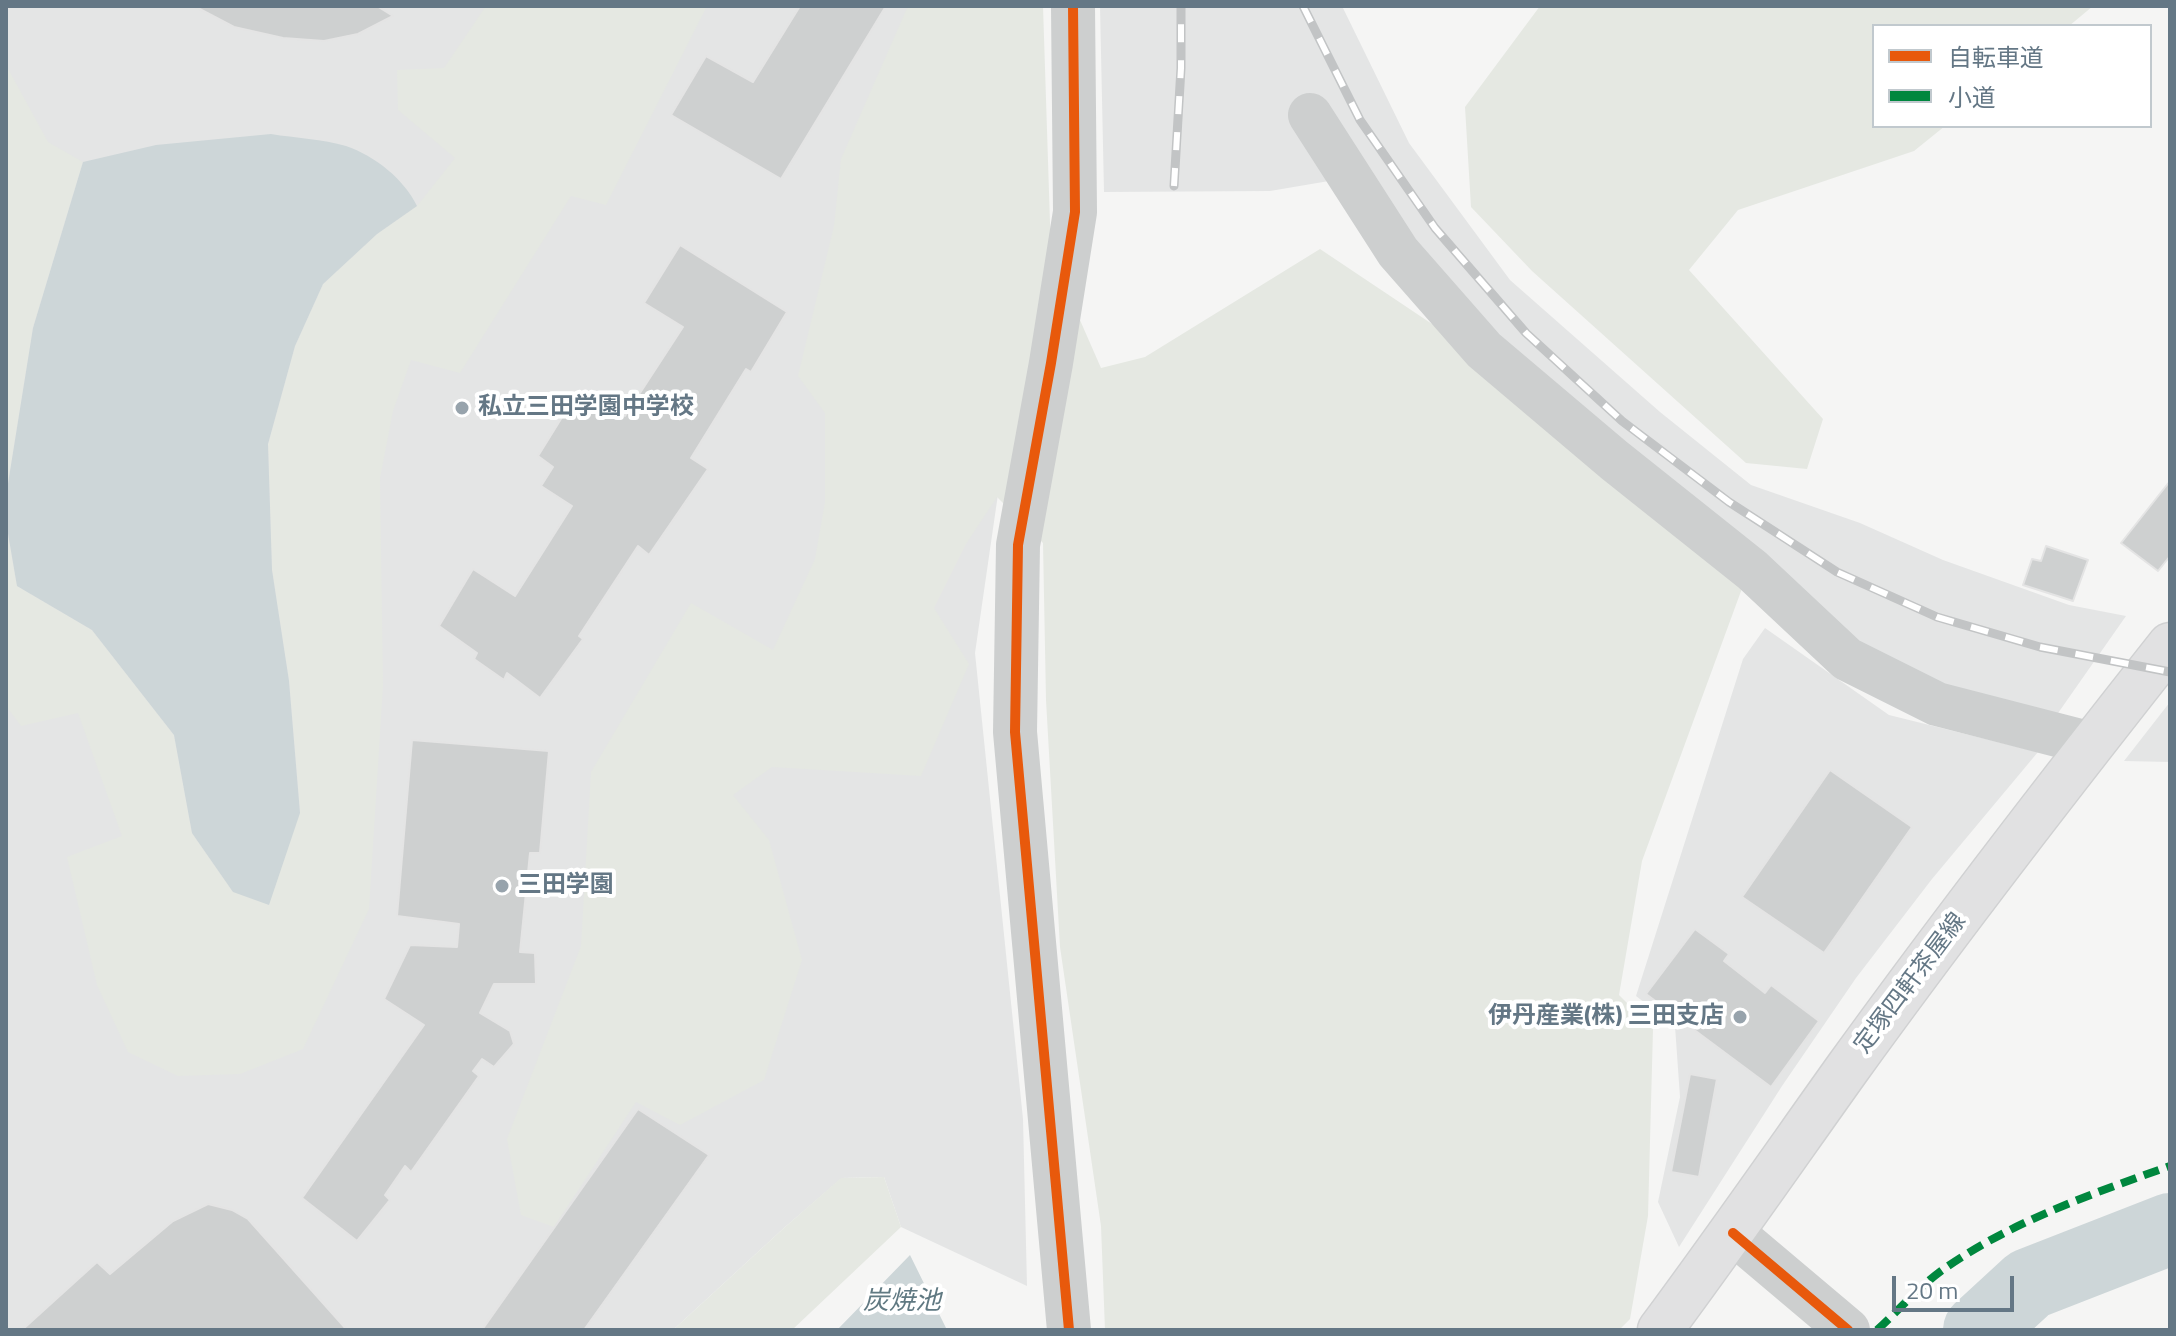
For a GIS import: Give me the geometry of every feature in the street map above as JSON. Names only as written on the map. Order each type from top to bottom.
[{"type":"main road","name":"定塚四軒茶屋線","points":[[1660,1330],[1733,1233],[1848,1069],[2170,645]]},
{"type":"street","points":[[1069,1330],[1015,732],[1018,545],[1075,212],[1073,6]]},
{"type":"street","points":[[1310,115],[1398,252],[1484,350],[1614,460],[1752,570],[1847,659],[1937,704],[2092,744]]},
{"type":"street","points":[[1733,1233],[1848,1330]]},
{"type":"shaded area","name":"三田学園","points":[[6,6],[1043,6],[1007,432],[975,653],[1023,1119],[1027,1286],[901,1227],[884,1177],[842,1178],[673,1330],[6,1330]]},
{"type":"shaded area","points":[[486,6],[707,6],[606,205],[571,196],[460,373],[411,360],[393,411],[380,478],[383,685],[369,909],[303,1049],[240,1074],[178,1076],[128,1052],[97,985],[67,857],[122,836],[78,713],[21,726],[6,706],[6,522],[17,586],[92,630],[174,735],[192,833],[233,892],[300,813],[289,681],[272,570],[268,444],[295,346],[323,284],[377,234],[417,206],[455,158],[398,110],[397,70],[444,68]]},
{"type":"shaded area","points":[[908,6],[1043,6],[1051,254],[1101,368],[1145,357],[1320,249],[1444,332],[1744,583],[1642,861],[1619,995],[1653,1029],[1648,1216],[1630,1319],[1619,1330],[1105,1330],[1101,1226],[1060,947],[1046,700],[1043,543],[997,497],[966,544],[934,608],[969,664],[921,776],[772,767],[733,795],[769,840],[802,960],[764,1080],[680,1125],[636,1102],[554,1227],[521,1215],[507,1139],[581,946],[591,772],[691,603],[773,650],[815,559],[825,502],[825,413],[798,376],[834,226],[841,159]]},
{"type":"shaded area","points":[[1100,6],[1342,6],[1409,143],[1510,280],[1660,412],[1751,485],[1860,523],[1943,560],[2069,605],[2126,616],[2035,746],[1873,694],[1329,181],[1270,191],[1104,192]]},
{"type":"shaded area","points":[[1540,6],[2093,6],[2071,24],[1872,24],[1872,128],[1943,128],[1914,151],[1738,210],[1689,270],[1823,419],[1807,469],[1746,463],[1532,271],[1471,207],[1465,107]]},
{"type":"shaded area","points":[[6,65],[48,142],[83,162],[33,328],[6,496]]},
{"type":"shaded area","points":[[1765,628],[1889,715],[2038,752],[1932,879],[1856,978],[1782,1086],[1679,1247],[1658,1202],[1680,1097],[1675,1026],[1636,996],[1743,659]]},
{"type":"shaded area","points":[[2170,702],[2170,762],[2124,761]]},
{"type":"shaded area","points":[[884,1177],[901,1227],[792,1330],[673,1330],[841,1178]]},
{"type":"water","points":[[271,134],[328,142],[357,150],[378,162],[396,178],[417,206],[377,234],[323,284],[295,346],[268,444],[272,570],[289,681],[300,813],[269,905],[233,892],[192,833],[174,735],[92,630],[17,586],[6,522],[6,496],[33,328],[83,162],[156,145]]},
{"type":"water","name":"炭焼池","points":[[910,1255],[947,1330],[837,1330]]},
{"type":"building","points":[[194,6],[377,6],[393,16],[358,34],[324,41],[283,38],[234,27]]},
{"type":"building","points":[[800,6],[886,6],[781,179],[671,115],[706,56],[753,82]]},
{"type":"building","points":[[680,245],[787,312],[751,372],[746,369],[691,458],[708,469],[649,555],[638,546],[579,636],[583,639],[540,698],[507,673],[504,680],[474,659],[477,653],[439,626],[473,569],[515,596],[572,506],[541,486],[553,467],[538,456],[569,406],[584,416],[595,395],[625,416],[683,327],[644,303]]},
{"type":"building","points":[[2170,481],[2170,556],[2158,571],[2121,543]]},
{"type":"building","points":[[2046,546],[2088,560],[2073,601],[2023,585],[2032,559],[2041,561]]},
{"type":"building","points":[[412,740],[549,751],[540,853],[530,853],[520,952],[535,953],[536,984],[494,984],[480,1013],[510,1031],[514,1044],[494,1067],[482,1059],[473,1071],[479,1076],[411,1172],[405,1166],[385,1195],[390,1200],[357,1241],[302,1198],[424,1025],[384,999],[410,945],[457,947],[459,924],[397,916]]},
{"type":"building","points":[[1830,770],[1912,827],[1824,953],[1742,897]]},
{"type":"building","points":[[1695,929],[1729,954],[1724,961],[1765,993],[1771,985],[1819,1021],[1771,1087],[1646,994]]},
{"type":"building","points":[[1690,1074],[1717,1079],[1699,1177],[1671,1172]]},
{"type":"building","points":[[638,1109],[709,1155],[584,1330],[482,1330]]},
{"type":"building","points":[[208,1204],[232,1210],[248,1219],[347,1330],[22,1330],[97,1262],[110,1274],[173,1221]]},
{"type":"waterway","points":[[1979,1330],[2029,1284],[2170,1229]]},
{"type":"railway","points":[[1174,186],[1181,68],[1181,6]]},
{"type":"railway","points":[[1303,6],[1360,120],[1435,228],[1526,333],[1622,421],[1729,502],[1837,572],[1937,617],[2040,647],[2170,672]]},
{"type":"marked path","points":[[1877,1330],[1941,1271],[1995,1238],[2081,1199],[2170,1166]]},
{"type":"cycle path","points":[[1069,1330],[1015,732],[1018,545],[1075,212],[1073,6]]},
{"type":"cycle path","points":[[1733,1233],[1848,1330]]},
{"type":"place","name":"私立三田学園中学校","points":[[462,408]]},
{"type":"place","name":"三田学園","points":[[502,886]]},
{"type":"place","name":"伊丹産業(株) 三田支店","points":[[1740,1017]]}]
